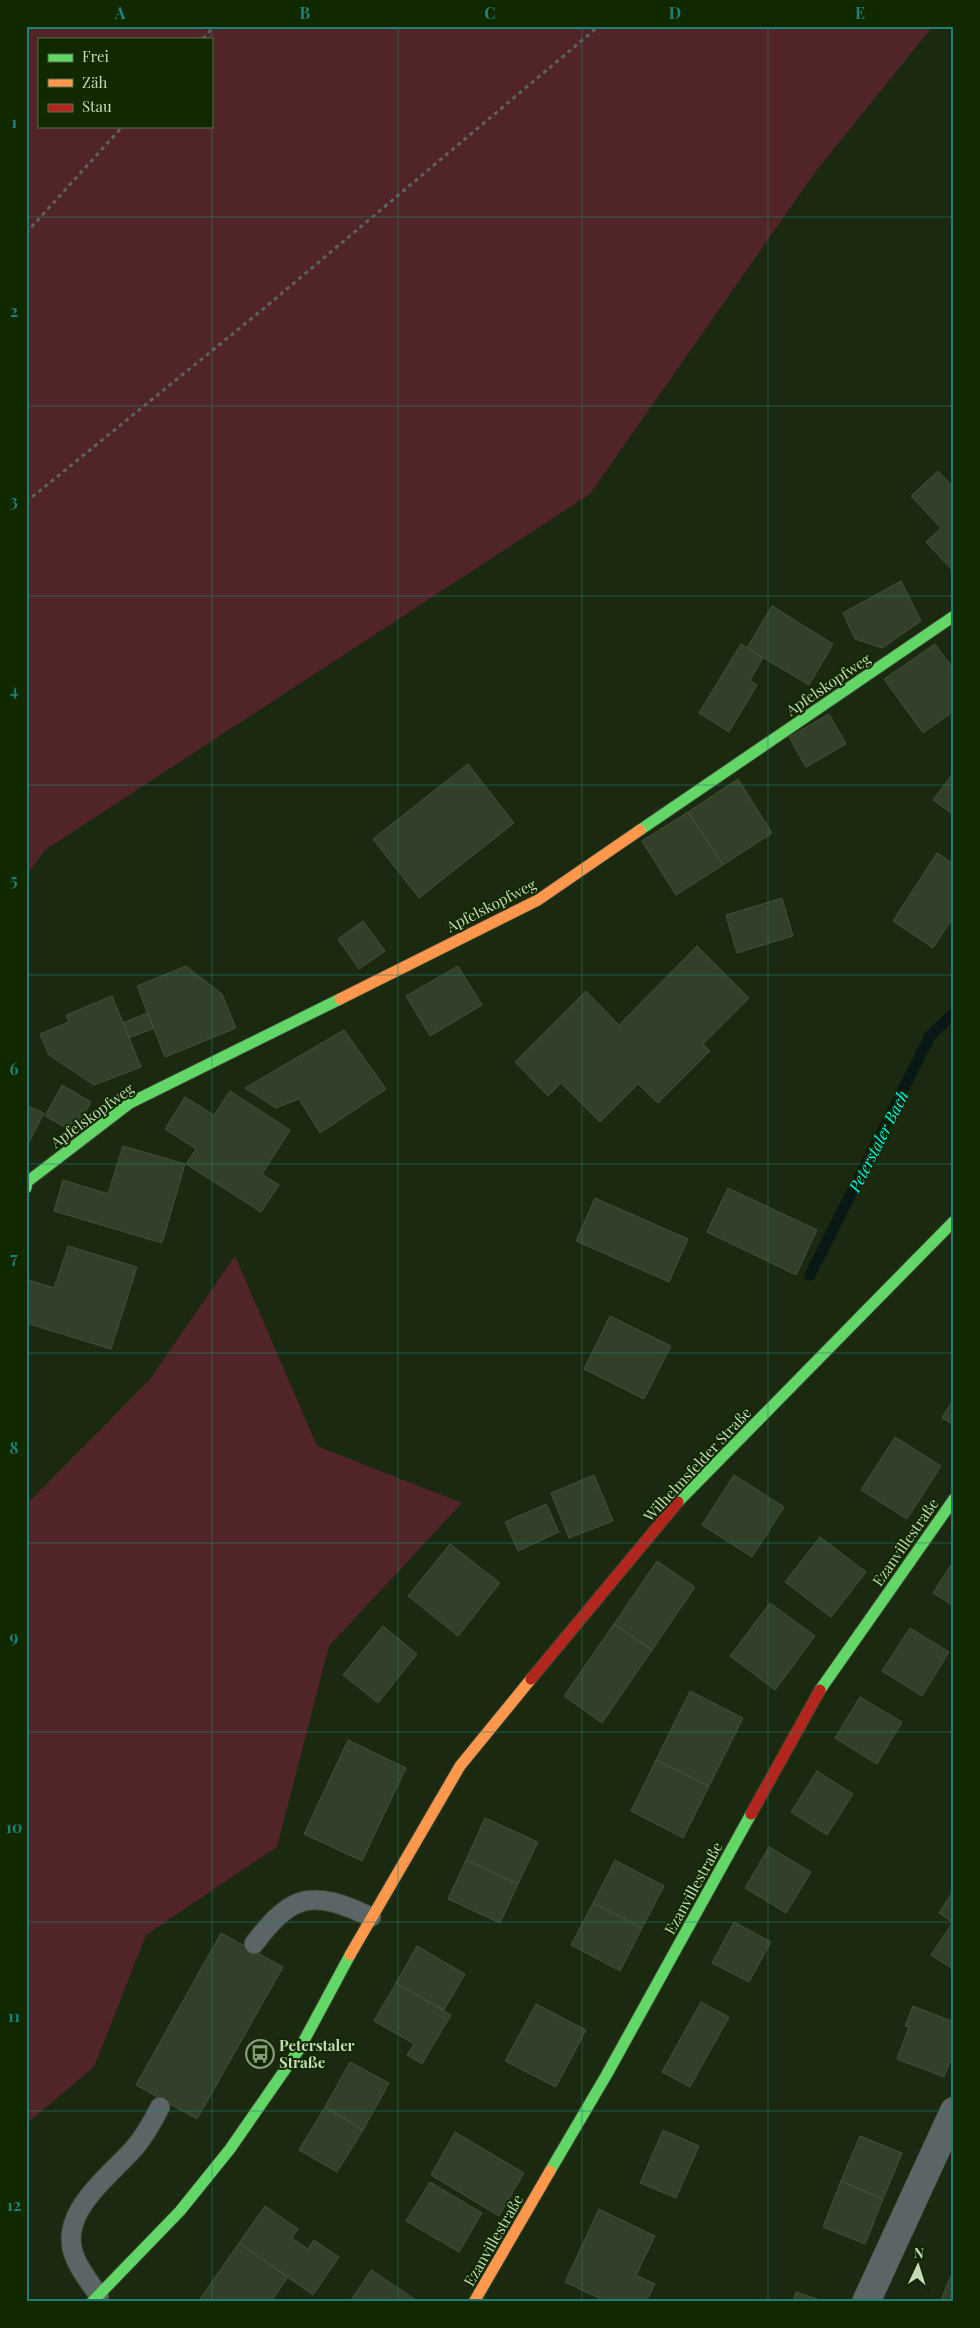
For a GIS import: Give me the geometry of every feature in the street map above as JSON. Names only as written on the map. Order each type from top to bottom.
[{"type":"street","name":"Apfelskopfweg","points":[[26,1188],[27,1182],[130,1103],[538,900],[954,616]]},
{"type":"street","name":"Wilhelmsfelder Straße","points":[[371,1917],[460,1766],[680,1499],[954,1221]]},
{"type":"street","name":"Ezanvillestraße","points":[[474,2302],[607,2074],[824,1685],[954,1500]]},
{"type":"street","points":[[96,2299],[180,2211],[247,2126],[300,2048],[371,1917]]},
{"type":"street","points":[[866,2302],[954,2111]]},
{"type":"lane","points":[[254,1944],[271,1921],[293,1904],[303,1901],[326,1900],[343,1904],[371,1917]]},
{"type":"lane","points":[[96,2299],[76,2260],[72,2241],[75,2222],[84,2203],[136,2146],[160,2107]]},
{"type":"path","points":[[204,38],[214,26]]},
{"type":"path","points":[[26,502],[262,310],[599,26]]},
{"type":"path","points":[[26,233],[121,128]]},
{"type":"shaded area","points":[[26,26],[933,26],[816,171],[590,494],[45,850],[26,876]]},
{"type":"shaded area","points":[[235,1256],[317,1446],[462,1503],[329,1646],[277,1847],[146,1935],[94,2067],[26,2124],[26,1505],[150,1379]]},
{"type":"building","points":[[938,471],[954,488],[954,572],[926,542],[941,528],[911,496]]},
{"type":"building","points":[[901,581],[921,621],[882,648],[855,639],[843,613]]},
{"type":"building","points":[[772,606],[833,644],[809,685],[747,648]]},
{"type":"building","points":[[741,644],[763,658],[750,680],[757,685],[729,732],[699,713]]},
{"type":"building","points":[[935,644],[954,670],[954,711],[923,733],[884,679]]},
{"type":"building","points":[[829,714],[846,744],[806,767],[789,737]]},
{"type":"building","points":[[468,764],[514,823],[419,898],[373,839]]},
{"type":"building","points":[[954,772],[954,815],[933,800]]},
{"type":"building","points":[[738,779],[772,833],[723,865],[688,812]]},
{"type":"building","points":[[688,812],[723,865],[676,895],[642,841]]},
{"type":"building","points":[[937,853],[954,864],[954,916],[933,948],[893,921]]},
{"type":"building","points":[[782,898],[793,936],[737,953],[726,915]]},
{"type":"building","points":[[363,921],[385,951],[359,969],[338,939]]},
{"type":"building","points":[[697,946],[749,998],[703,1044],[710,1051],[658,1103],[638,1084],[600,1122],[561,1083],[548,1096],[515,1062],[586,991],[619,1025]]},
{"type":"building","points":[[186,966],[222,994],[236,1028],[165,1057],[137,986]]},
{"type":"building","points":[[458,966],[482,1005],[430,1036],[406,996]]},
{"type":"building","points":[[112,996],[141,1067],[94,1085],[49,1055],[40,1034],[69,1022],[66,1015]]},
{"type":"building","points":[[147,1013],[154,1028],[129,1038],[123,1023]]},
{"type":"building","points":[[344,1030],[386,1089],[320,1133],[299,1099],[276,1108],[245,1088]]},
{"type":"building","points":[[62,1085],[91,1102],[74,1132],[45,1116]]},
{"type":"building","points":[[230,1091],[290,1130],[262,1174],[279,1185],[261,1212],[186,1164],[196,1149],[165,1129],[185,1097],[214,1115]]},
{"type":"building","points":[[26,1105],[44,1113],[26,1148]]},
{"type":"building","points":[[123,1146],[185,1164],[162,1243],[54,1211],[63,1180],[108,1194]]},
{"type":"building","points":[[728,1188],[817,1230],[796,1275],[707,1232]]},
{"type":"building","points":[[595,1198],[688,1239],[669,1282],[576,1241]]},
{"type":"building","points":[[68,1246],[137,1267],[111,1349],[26,1323],[26,1279],[54,1288]]},
{"type":"building","points":[[610,1316],[671,1346],[644,1399],[584,1369]]},
{"type":"building","points":[[954,1398],[954,1425],[942,1418]]},
{"type":"building","points":[[895,1437],[941,1466],[907,1519],[861,1490]]},
{"type":"building","points":[[594,1475],[613,1521],[569,1538],[551,1493]]},
{"type":"building","points":[[734,1475],[784,1507],[752,1557],[702,1525]]},
{"type":"building","points":[[546,1504],[559,1532],[518,1551],[505,1522]]},
{"type":"building","points":[[820,1537],[866,1572],[831,1617],[785,1582]]},
{"type":"building","points":[[450,1544],[500,1583],[458,1636],[408,1596]]},
{"type":"building","points":[[954,1560],[954,1606],[933,1593]]},
{"type":"building","points":[[657,1561],[695,1587],[652,1650],[614,1624]]},
{"type":"building","points":[[770,1603],[815,1636],[775,1690],[730,1656]]},
{"type":"building","points":[[614,1624],[652,1650],[602,1723],[564,1696]]},
{"type":"building","points":[[383,1626],[417,1654],[378,1703],[343,1675]]},
{"type":"building","points":[[910,1628],[949,1652],[922,1696],[882,1671]]},
{"type":"building","points":[[690,1691],[743,1718],[709,1786],[656,1760]]},
{"type":"building","points":[[860,1697],[902,1722],[877,1764],[835,1738]]},
{"type":"building","points":[[348,1740],[406,1768],[362,1861],[304,1834]]},
{"type":"building","points":[[656,1760],[709,1786],[683,1838],[631,1811]]},
{"type":"building","points":[[817,1771],[853,1794],[827,1835],[791,1812]]},
{"type":"building","points":[[485,1818],[538,1842],[518,1884],[466,1860]]},
{"type":"building","points":[[769,1847],[811,1872],[786,1913],[745,1888]]},
{"type":"building","points":[[466,1860],[518,1884],[500,1923],[448,1899]]},
{"type":"building","points":[[615,1860],[664,1886],[642,1928],[593,1903]]},
{"type":"building","points":[[954,1890],[954,1923],[939,1913]]},
{"type":"building","points":[[593,1903],[642,1928],[620,1971],[571,1945]]},
{"type":"building","points":[[734,1922],[771,1942],[749,1982],[712,1963]]},
{"type":"building","points":[[954,1923],[954,1970],[931,1955]]},
{"type":"building","points":[[221,1933],[283,1967],[197,2119],[136,2085]]},
{"type":"building","points":[[417,1946],[465,1974],[444,2010],[396,1983]]},
{"type":"building","points":[[396,1983],[451,2015],[422,2064],[407,2055],[414,2044],[374,2021]]},
{"type":"building","points":[[701,2002],[729,2017],[690,2087],[662,2072]]},
{"type":"building","points":[[536,2004],[586,2030],[556,2087],[505,2061]]},
{"type":"building","points":[[913,2006],[954,2022],[954,2052],[944,2077],[897,2059],[909,2027],[905,2026]]},
{"type":"building","points":[[350,2062],[389,2083],[363,2130],[325,2107]]},
{"type":"building","points":[[325,2107],[363,2130],[337,2172],[299,2150]]},
{"type":"building","points":[[663,2130],[699,2146],[676,2198],[640,2183]]},
{"type":"building","points":[[455,2132],[524,2173],[499,2216],[431,2175]]},
{"type":"building","points":[[860,2136],[902,2153],[883,2199],[841,2181]]},
{"type":"building","points":[[841,2181],[883,2199],[865,2244],[823,2227]]},
{"type":"building","points":[[430,2182],[482,2213],[459,2252],[406,2221]]},
{"type":"building","points":[[265,2206],[298,2229],[292,2238],[308,2249],[314,2240],[339,2257],[313,2295],[239,2243]]},
{"type":"building","points":[[599,2209],[655,2236],[636,2275],[655,2284],[646,2302],[607,2302],[565,2282]]},
{"type":"building","points":[[239,2243],[288,2277],[271,2302],[198,2302]]},
{"type":"building","points":[[954,2269],[954,2302],[940,2302]]},
{"type":"building","points":[[371,2270],[419,2302],[350,2302]]},
{"type":"building","points":[[796,2292],[826,2302],[793,2302]]},
{"type":"waterway","name":"Peterstaler Bach","points":[[810,1275],[930,1036],[954,1013]]},
{"type":"traffic: fast","points":[[640,830],[954,616]]},
{"type":"traffic: fast","points":[[26,1188],[27,1182],[130,1103],[340,999]]},
{"type":"traffic: fast","points":[[678,1502],[954,1221]]},
{"type":"traffic: fast","points":[[820,1690],[954,1499]]},
{"type":"traffic: fast","points":[[550,2171],[607,2074],[751,1814]]},
{"type":"traffic: fast","points":[[92,2302],[180,2211],[230,2149],[300,2048],[350,1955]]},
{"type":"traffic: slow","points":[[340,999],[538,900],[640,830]]},
{"type":"traffic: slow","points":[[350,1955],[460,1766],[531,1679]]},
{"type":"traffic: slow","points":[[474,2302],[550,2171]]},
{"type":"traffic: jam","points":[[531,1679],[678,1502]]},
{"type":"traffic: jam","points":[[751,1814],[820,1690]]},
{"type":"place","name":"Peterstaler Straße","points":[[260,2054]]}]
